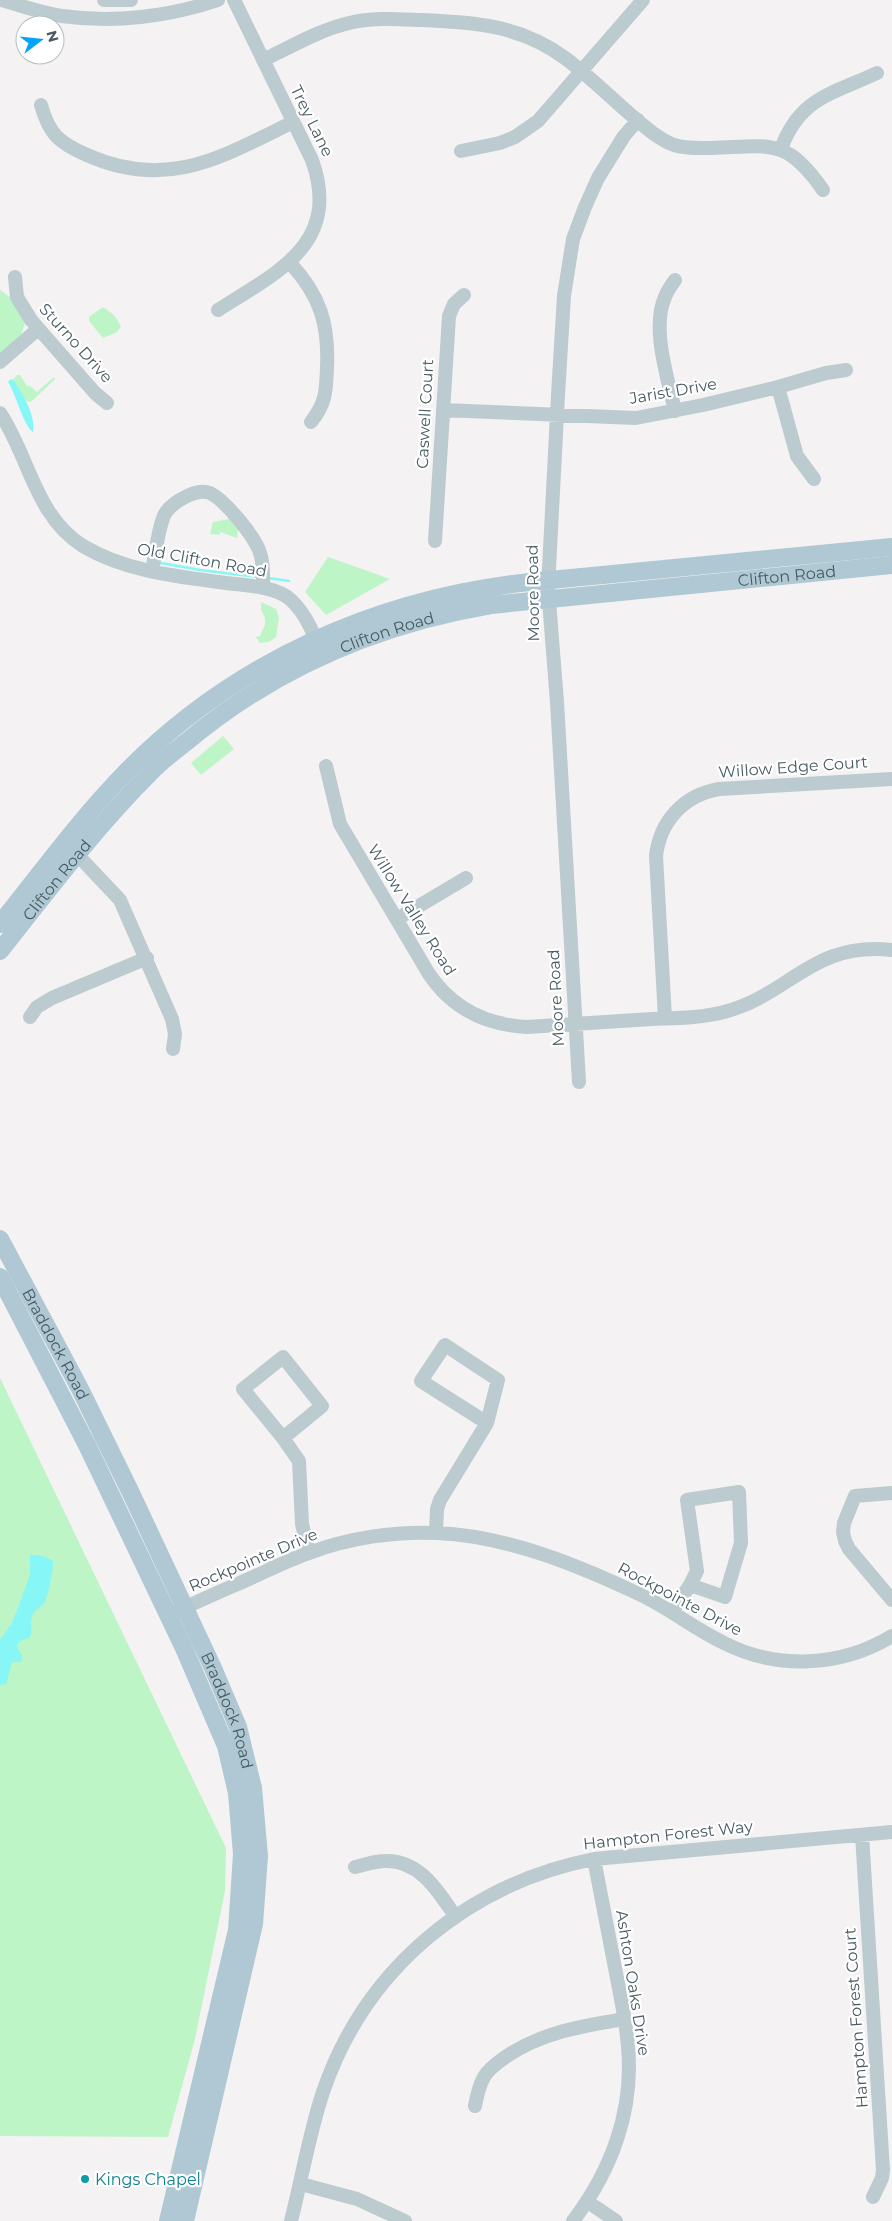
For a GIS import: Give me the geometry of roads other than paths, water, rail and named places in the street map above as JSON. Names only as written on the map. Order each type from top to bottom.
[{"type":"main road","name":"Clifton Road","points":[[0,924],[72,849],[98,829],[152,771],[204,727],[318,647],[363,638],[428,617],[491,605],[548,589],[892,548]]},
{"type":"main road","name":"Clifton Road","points":[[548,589],[892,565]]},
{"type":"main road","name":"Clifton Road","points":[[0,951],[72,849]]},
{"type":"main road","name":"Braddock Road","points":[[0,1239],[79,1387],[185,1607],[238,1727],[253,1788],[260,1856],[254,1924],[185,2221]]},
{"type":"main road","name":"Braddock Road","points":[[0,1277],[87,1445],[168,1616],[226,1746],[237,1793],[242,1854],[236,1930],[168,2221]]},
{"type":"street","points":[[2,0],[62,16],[113,18],[177,12],[218,0]]},
{"type":"street","points":[[104,0],[131,0]]},
{"type":"street","name":"Trey Lane","points":[[218,310],[290,263],[312,232],[317,215],[319,195],[314,166],[234,0]]},
{"type":"street","points":[[461,151],[500,142],[527,129],[548,112],[643,0]]},
{"type":"street","points":[[263,60],[333,27],[369,20],[386,18],[471,22],[500,27],[517,32],[551,48],[666,141],[685,148],[758,146],[781,149],[788,152],[808,168],[823,190]]},
{"type":"street","points":[[781,149],[792,122],[803,110],[814,102],[877,73]]},
{"type":"street","points":[[41,105],[46,125],[54,135],[64,142],[83,153],[107,163],[143,170],[176,169],[211,161],[293,122]]},
{"type":"street","name":"Moore Road","points":[[579,1082],[557,702],[548,589],[564,296],[573,239],[584,207],[598,178],[624,136],[638,120]]},
{"type":"street","points":[[290,263],[315,296],[326,333],[325,397],[321,409],[311,422]]},
{"type":"street","name":"Sturno Drive","points":[[15,277],[17,297],[38,329],[95,393],[107,403]]},
{"type":"street","points":[[675,280],[664,298],[660,322],[664,360],[675,411]]},
{"type":"street","name":"Caswell Court","points":[[435,541],[449,316],[454,304],[464,294]]},
{"type":"street","points":[[0,362],[38,329]]},
{"type":"street","name":"Jarist Drive","points":[[443,410],[636,418],[675,411],[778,387],[826,373],[846,370]]},
{"type":"street","points":[[778,387],[797,456],[814,479]]},
{"type":"street","name":"Old Clifton Road","points":[[0,413],[33,483],[58,524],[86,547],[134,568],[262,588],[289,598],[304,615],[318,647]]},
{"type":"street","points":[[152,571],[166,512],[176,502],[197,492],[208,492],[217,497],[251,534],[259,550],[262,562],[262,588]]},
{"type":"street","name":"Willow Valley Road","points":[[326,766],[340,824],[435,982],[450,999],[467,1011],[489,1021],[511,1026],[709,1016],[738,1008],[761,997],[807,968],[835,955],[866,949],[892,950]]},
{"type":"street","name":"Willow Edge Court","points":[[665,1018],[656,856],[663,831],[676,811],[695,796],[718,789],[892,779]]},
{"type":"street","points":[[72,849],[120,900],[147,958],[172,1019],[175,1034],[173,1049]]},
{"type":"street","points":[[396,919],[466,878]]},
{"type":"street","points":[[30,1017],[37,1007],[52,998],[147,958]]},
{"type":"street","points":[[436,1533],[437,1509],[440,1500],[487,1424],[498,1380],[445,1345],[421,1381],[487,1424]]},
{"type":"street","points":[[284,1438],[322,1406],[284,1357],[243,1389],[300,1460],[302,1524],[308,1552]]},
{"type":"street","points":[[672,1612],[697,1571],[687,1500],[739,1492],[741,1543],[725,1597],[690,1585]]},
{"type":"street","points":[[892,1493],[855,1496],[843,1532],[849,1549],[892,1600]]},
{"type":"street","name":"Rockpointe Drive","points":[[168,1616],[308,1552],[363,1538],[436,1533],[479,1538],[526,1550],[609,1580],[672,1612],[726,1644],[748,1653],[775,1660],[795,1662],[830,1660],[866,1650],[892,1636]]},
{"type":"street","name":"Hampton Forest Way","points":[[292,2221],[323,2092],[336,2059],[352,2028],[373,1996],[398,1966],[429,1936],[455,1916],[486,1897],[525,1879],[562,1866],[594,1859],[892,1832]]},
{"type":"street","name":"Hampton Forest Court","points":[[862,1834],[886,2121],[882,2178],[872,2197]]},
{"type":"street","name":"Ashton Oaks Drive","points":[[573,2221],[588,2202],[609,2162],[624,2116],[629,2066],[624,2019],[594,1859]]},
{"type":"street","points":[[355,1867],[385,1860],[411,1867],[430,1881],[455,1916]]},
{"type":"street","points":[[476,2106],[478,2089],[485,2075],[518,2049],[559,2032],[624,2019]]},
{"type":"street","points":[[301,2184],[357,2199],[405,2221]]},
{"type":"street","points":[[588,2202],[616,2221]]},
{"type":"water","points":[[11,379],[21,392],[31,412],[33,432],[26,424],[8,382]]},
{"type":"water","points":[[30,1555],[42,1556],[53,1561],[49,1589],[46,1600],[33,1614],[30,1637],[19,1642],[17,1646],[22,1656],[21,1662],[12,1662],[6,1684],[0,1685],[0,1640],[12,1623],[30,1575]]},
{"type":"waterway","points":[[161,563],[258,577]]},
{"type":"waterway","points":[[268,578],[289,581]]},
{"type":"place","name":"Kings Chapel","points":[[85,2179]]}]
